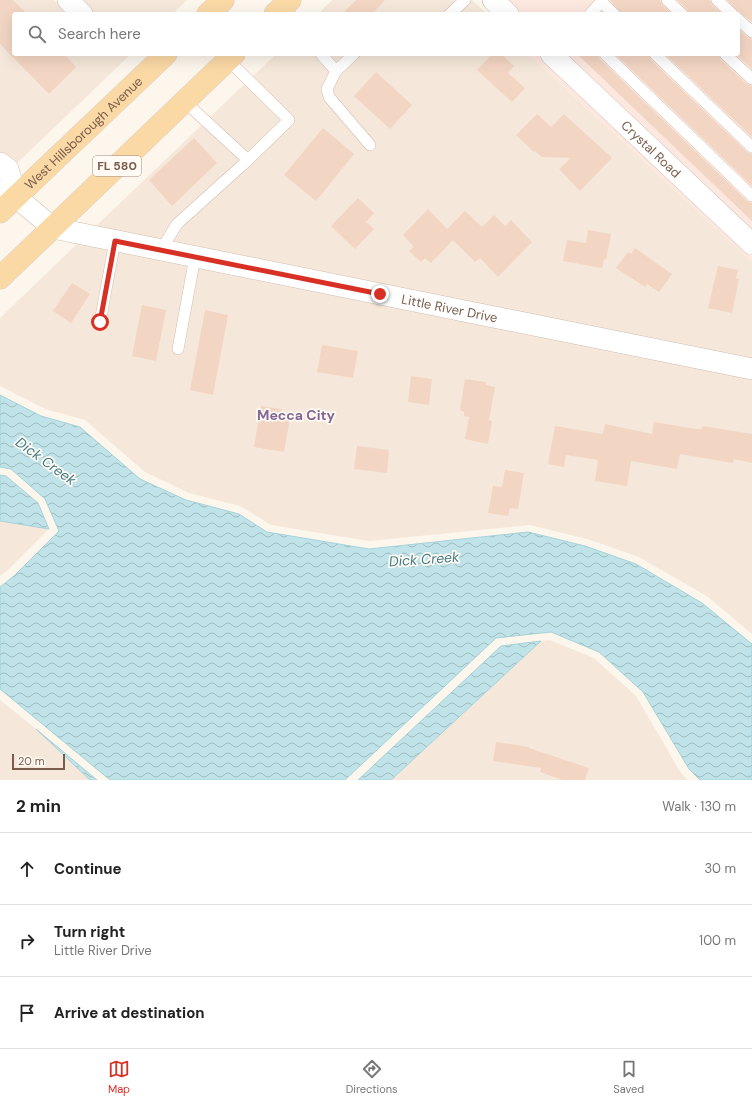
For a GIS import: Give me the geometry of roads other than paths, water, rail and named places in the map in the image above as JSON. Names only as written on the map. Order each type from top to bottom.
[{"type":"main road","points":[[210,12],[223,0]]},
{"type":"main road","name":"West Hillsborough Avenue","points":[[0,212],[8,194],[164,56]]},
{"type":"main road","name":"FL 580","points":[[0,278],[231,57]]},
{"type":"street","points":[[68,0],[80,12]]},
{"type":"street","points":[[493,0],[506,12]]},
{"type":"street","name":"Crystal Road","points":[[553,56],[752,244]]},
{"type":"street","points":[[0,163],[8,169],[8,194]]},
{"type":"street","name":"Little River Drive","points":[[8,194],[53,228],[752,370]]},
{"type":"lane","points":[[452,12],[465,0]]},
{"type":"lane","points":[[667,0],[680,12]]},
{"type":"lane","points":[[717,0],[730,12]]},
{"type":"lane","points":[[592,12],[602,1],[612,12]]},
{"type":"lane","points":[[740,21],[752,32]]},
{"type":"lane","points":[[323,56],[336,70]]},
{"type":"lane","points":[[352,56],[336,70],[327,89],[329,97],[370,145]]},
{"type":"lane","points":[[606,56],[752,196]]},
{"type":"lane","points":[[657,56],[752,147]]},
{"type":"lane","points":[[727,56],[752,79]]},
{"type":"lane","points":[[161,250],[177,224],[248,160],[289,120],[231,57]]},
{"type":"lane","points":[[184,101],[248,160]]},
{"type":"lane","points":[[100,322],[115,241]]},
{"type":"lane","points":[[178,350],[195,257]]},
{"type":"water","name":"Dick Creek","points":[[0,395],[41,416],[80,427],[140,479],[186,500],[239,514],[267,532],[369,549],[528,532],[585,546],[636,564],[702,603],[752,644],[752,780],[700,780],[689,769],[643,692],[599,652],[551,632],[496,638],[345,780],[110,780],[0,689],[0,587],[15,575],[59,531],[45,499],[11,469],[0,467]]},
{"type":"water","points":[[0,475],[6,476],[38,503],[49,529],[0,521]]},
{"type":"water","points":[[541,641],[391,780],[358,780],[501,646]]},
{"type":"water","points":[[36,729],[97,780],[90,780]]},
{"type":"district","name":"Mecca City","points":[[296,415]]}]
